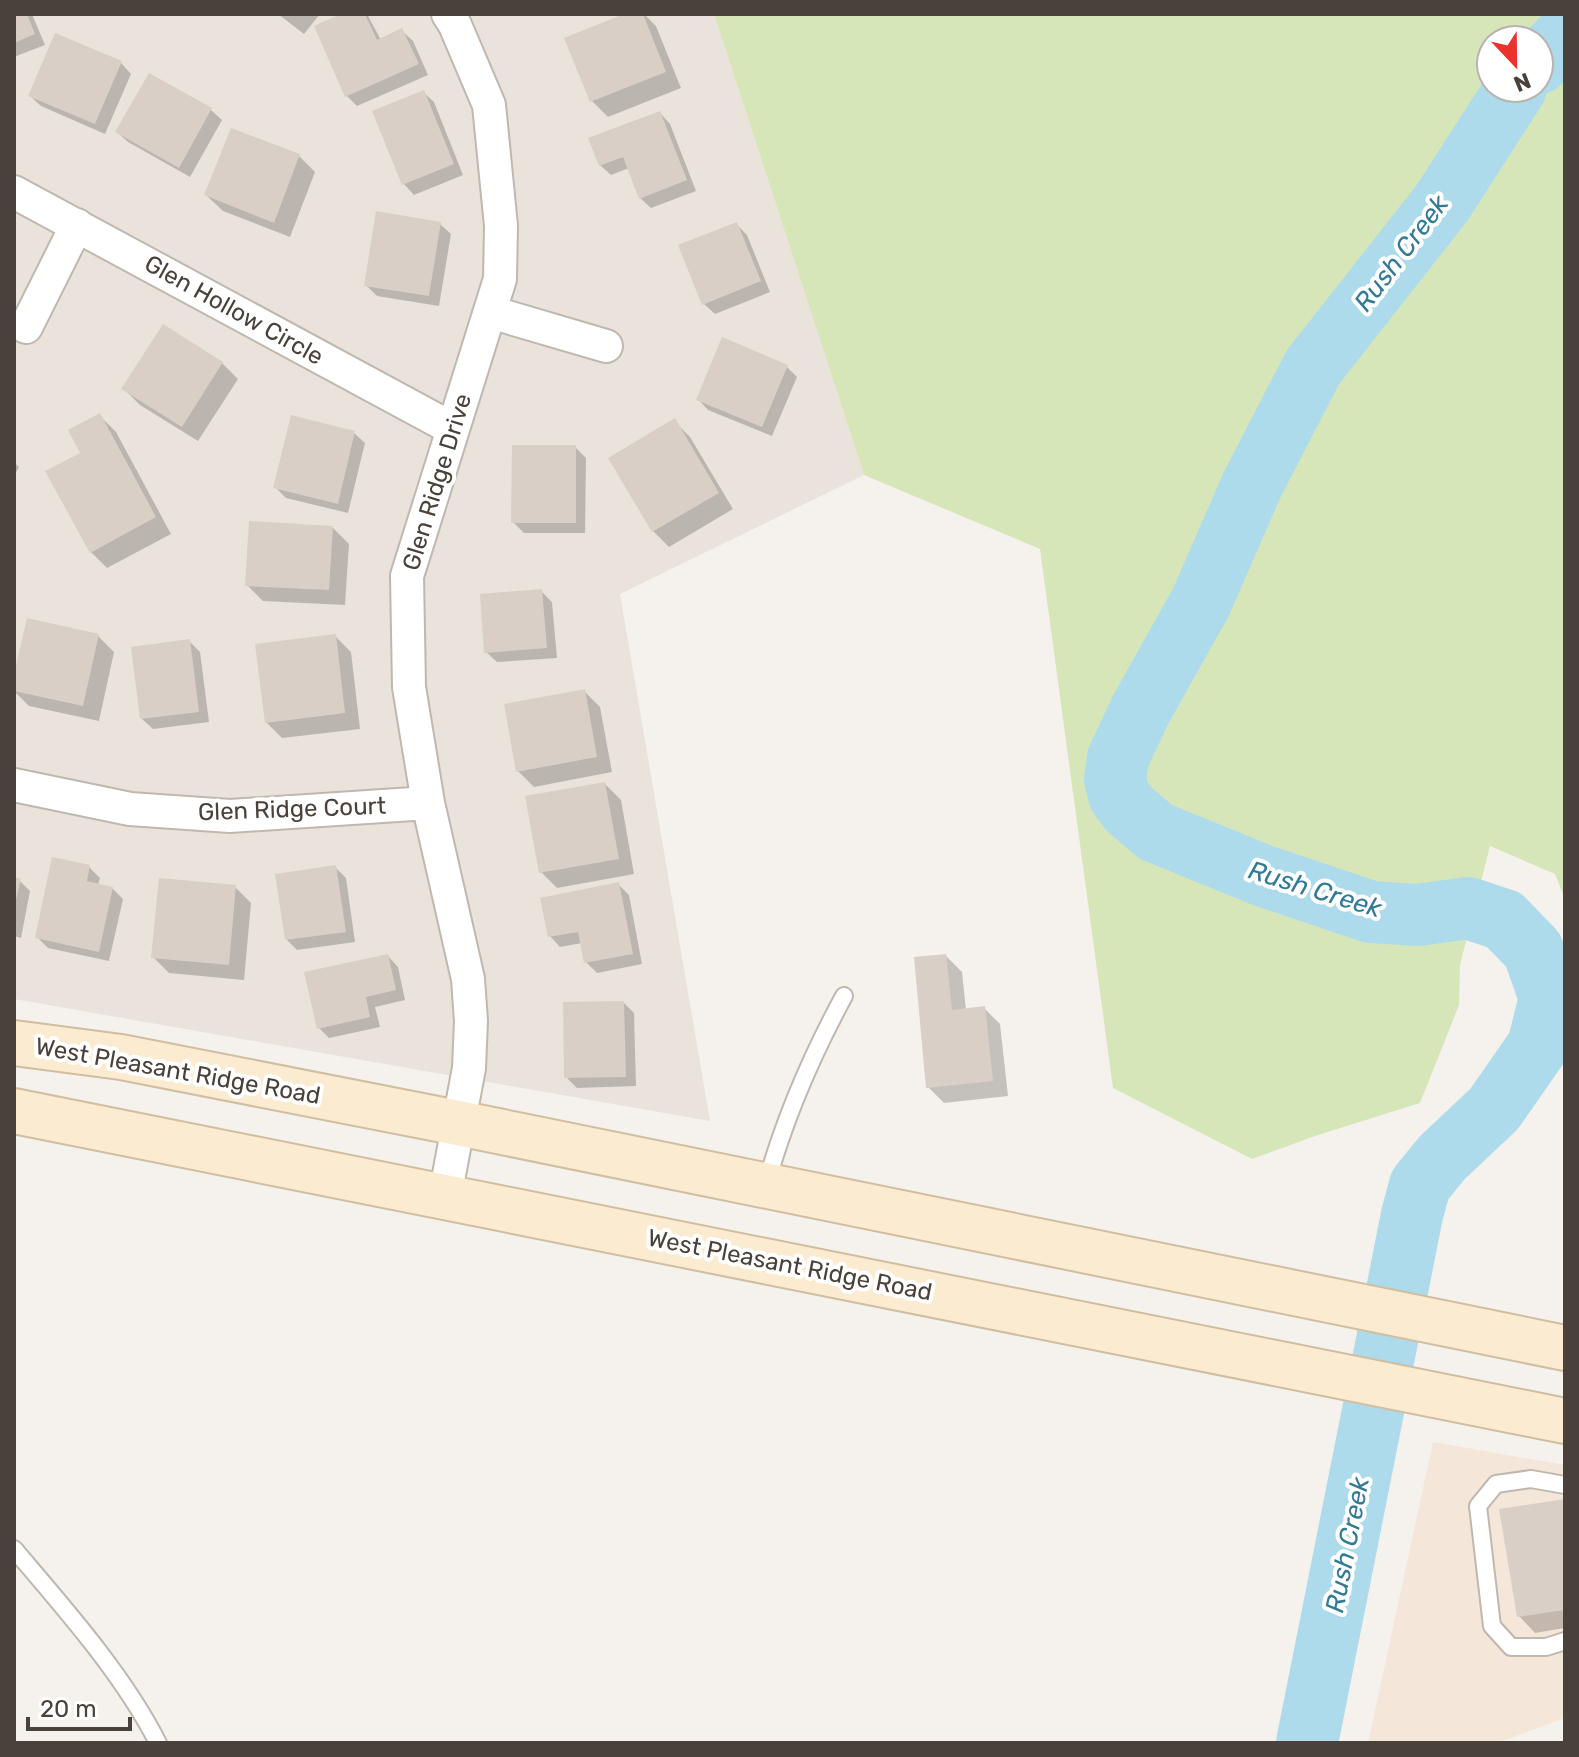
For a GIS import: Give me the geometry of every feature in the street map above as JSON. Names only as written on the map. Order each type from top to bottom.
[{"type":"main road","name":"West Pleasant Ridge Road","points":[[14,1043],[121,1057],[458,1123],[1565,1348]]},
{"type":"main road","name":"West Pleasant Ridge Road","points":[[14,1111],[1565,1421]]},
{"type":"street","name":"Glen Ridge Drive","points":[[445,1196],[469,1068],[471,1021],[468,979],[428,803],[409,687],[407,576],[500,279],[501,226],[489,105],[448,14]]},
{"type":"street","name":"Glen Hollow Circle","points":[[14,192],[453,429]]},
{"type":"street","points":[[26,327],[77,225]]},
{"type":"street","points":[[490,312],[606,346]]},
{"type":"street","name":"Glen Ridge Court","points":[[14,785],[130,809],[230,816],[428,803]]},
{"type":"lane","points":[[766,1186],[772,1161],[822,1036],[844,996]]},
{"type":"lane","points":[[1565,1485],[1531,1479],[1496,1484],[1478,1506],[1492,1626],[1511,1647],[1546,1647],[1565,1641]]},
{"type":"lane","points":[[14,1549],[76,1622],[147,1722],[158,1743]]},
{"type":"shaded area","points":[[14,14],[714,14],[864,475],[620,594],[710,1121],[14,999]]},
{"type":"shaded area","points":[[1433,1442],[1565,1465],[1565,1718],[1497,1743],[1368,1743]]},
{"type":"green space","points":[[714,14],[1565,14],[1565,899],[1555,874],[1490,846],[1460,965],[1459,1005],[1420,1103],[1252,1159],[1113,1088],[1040,549],[864,475]]},
{"type":"building","points":[[14,14],[27,14],[35,34],[14,43]]},
{"type":"building","points":[[341,14],[365,14],[377,40],[402,28],[419,64],[345,97],[314,26]]},
{"type":"building","points":[[624,14],[643,14],[666,72],[590,102],[564,38]]},
{"type":"building","points":[[55,33],[122,61],[95,124],[28,96]]},
{"type":"building","points":[[149,73],[212,108],[179,168],[115,132]]},
{"type":"building","points":[[424,90],[454,164],[402,185],[372,111]]},
{"type":"building","points":[[660,111],[687,180],[639,199],[623,157],[599,166],[588,138]]},
{"type":"building","points":[[231,128],[300,154],[274,223],[204,195]]},
{"type":"building","points":[[376,211],[441,222],[429,296],[364,286]]},
{"type":"building","points":[[737,222],[761,281],[702,305],[678,245]]},
{"type":"building","points":[[163,324],[223,362],[182,427],[121,389]]},
{"type":"building","points":[[722,337],[788,365],[762,427],[696,400]]},
{"type":"building","points":[[100,413],[156,517],[90,553],[45,471],[80,453],[68,430]]},
{"type":"building","points":[[291,415],[355,431],[338,504],[273,488]]},
{"type":"building","points":[[675,418],[719,493],[652,532],[608,458]]},
{"type":"building","points":[[512,445],[576,445],[576,523],[511,523]]},
{"type":"building","points":[[249,521],[333,526],[329,590],[245,586]]},
{"type":"building","points":[[542,589],[547,648],[484,653],[480,594]]},
{"type":"building","points":[[27,618],[99,634],[83,706],[14,691],[14,674]]},
{"type":"building","points":[[336,634],[345,713],[265,723],[255,644]]},
{"type":"building","points":[[190,639],[199,712],[140,719],[131,647]]},
{"type":"building","points":[[585,689],[597,757],[516,772],[504,704]]},
{"type":"building","points":[[605,782],[619,859],[539,873],[525,796]]},
{"type":"building","points":[[52,857],[90,865],[87,881],[113,887],[99,952],[35,938]]},
{"type":"building","points":[[336,865],[346,932],[285,940],[275,874]]},
{"type":"building","points":[[14,877],[21,879],[15,904],[14,904]]},
{"type":"building","points":[[159,878],[236,885],[229,965],[151,958]]},
{"type":"building","points":[[619,882],[633,954],[584,963],[578,932],[548,937],[540,898]]},
{"type":"building","points":[[388,954],[396,990],[366,997],[370,1017],[317,1029],[304,972]]},
{"type":"building","points":[[946,954],[952,1010],[985,1006],[993,1081],[926,1088],[914,957]]},
{"type":"building","points":[[624,1001],[626,1077],[564,1078],[563,1002]]},
{"type":"building","points":[[1565,1499],[1565,1610],[1517,1617],[1499,1509]]},
{"type":"waterway","name":"Rush Creek","points":[[1555,46],[1565,36]]},
{"type":"waterway","name":"Rush Creek","points":[[1307,1743],[1420,1185],[1442,1158],[1494,1109],[1538,1046],[1550,998],[1533,950],[1504,920],[1468,908],[1418,915],[1371,912],[1264,876],[1156,832],[1119,796],[1115,779],[1118,758],[1141,709],[1201,602],[1252,485],[1313,367],[1442,203],[1506,104]]}]
